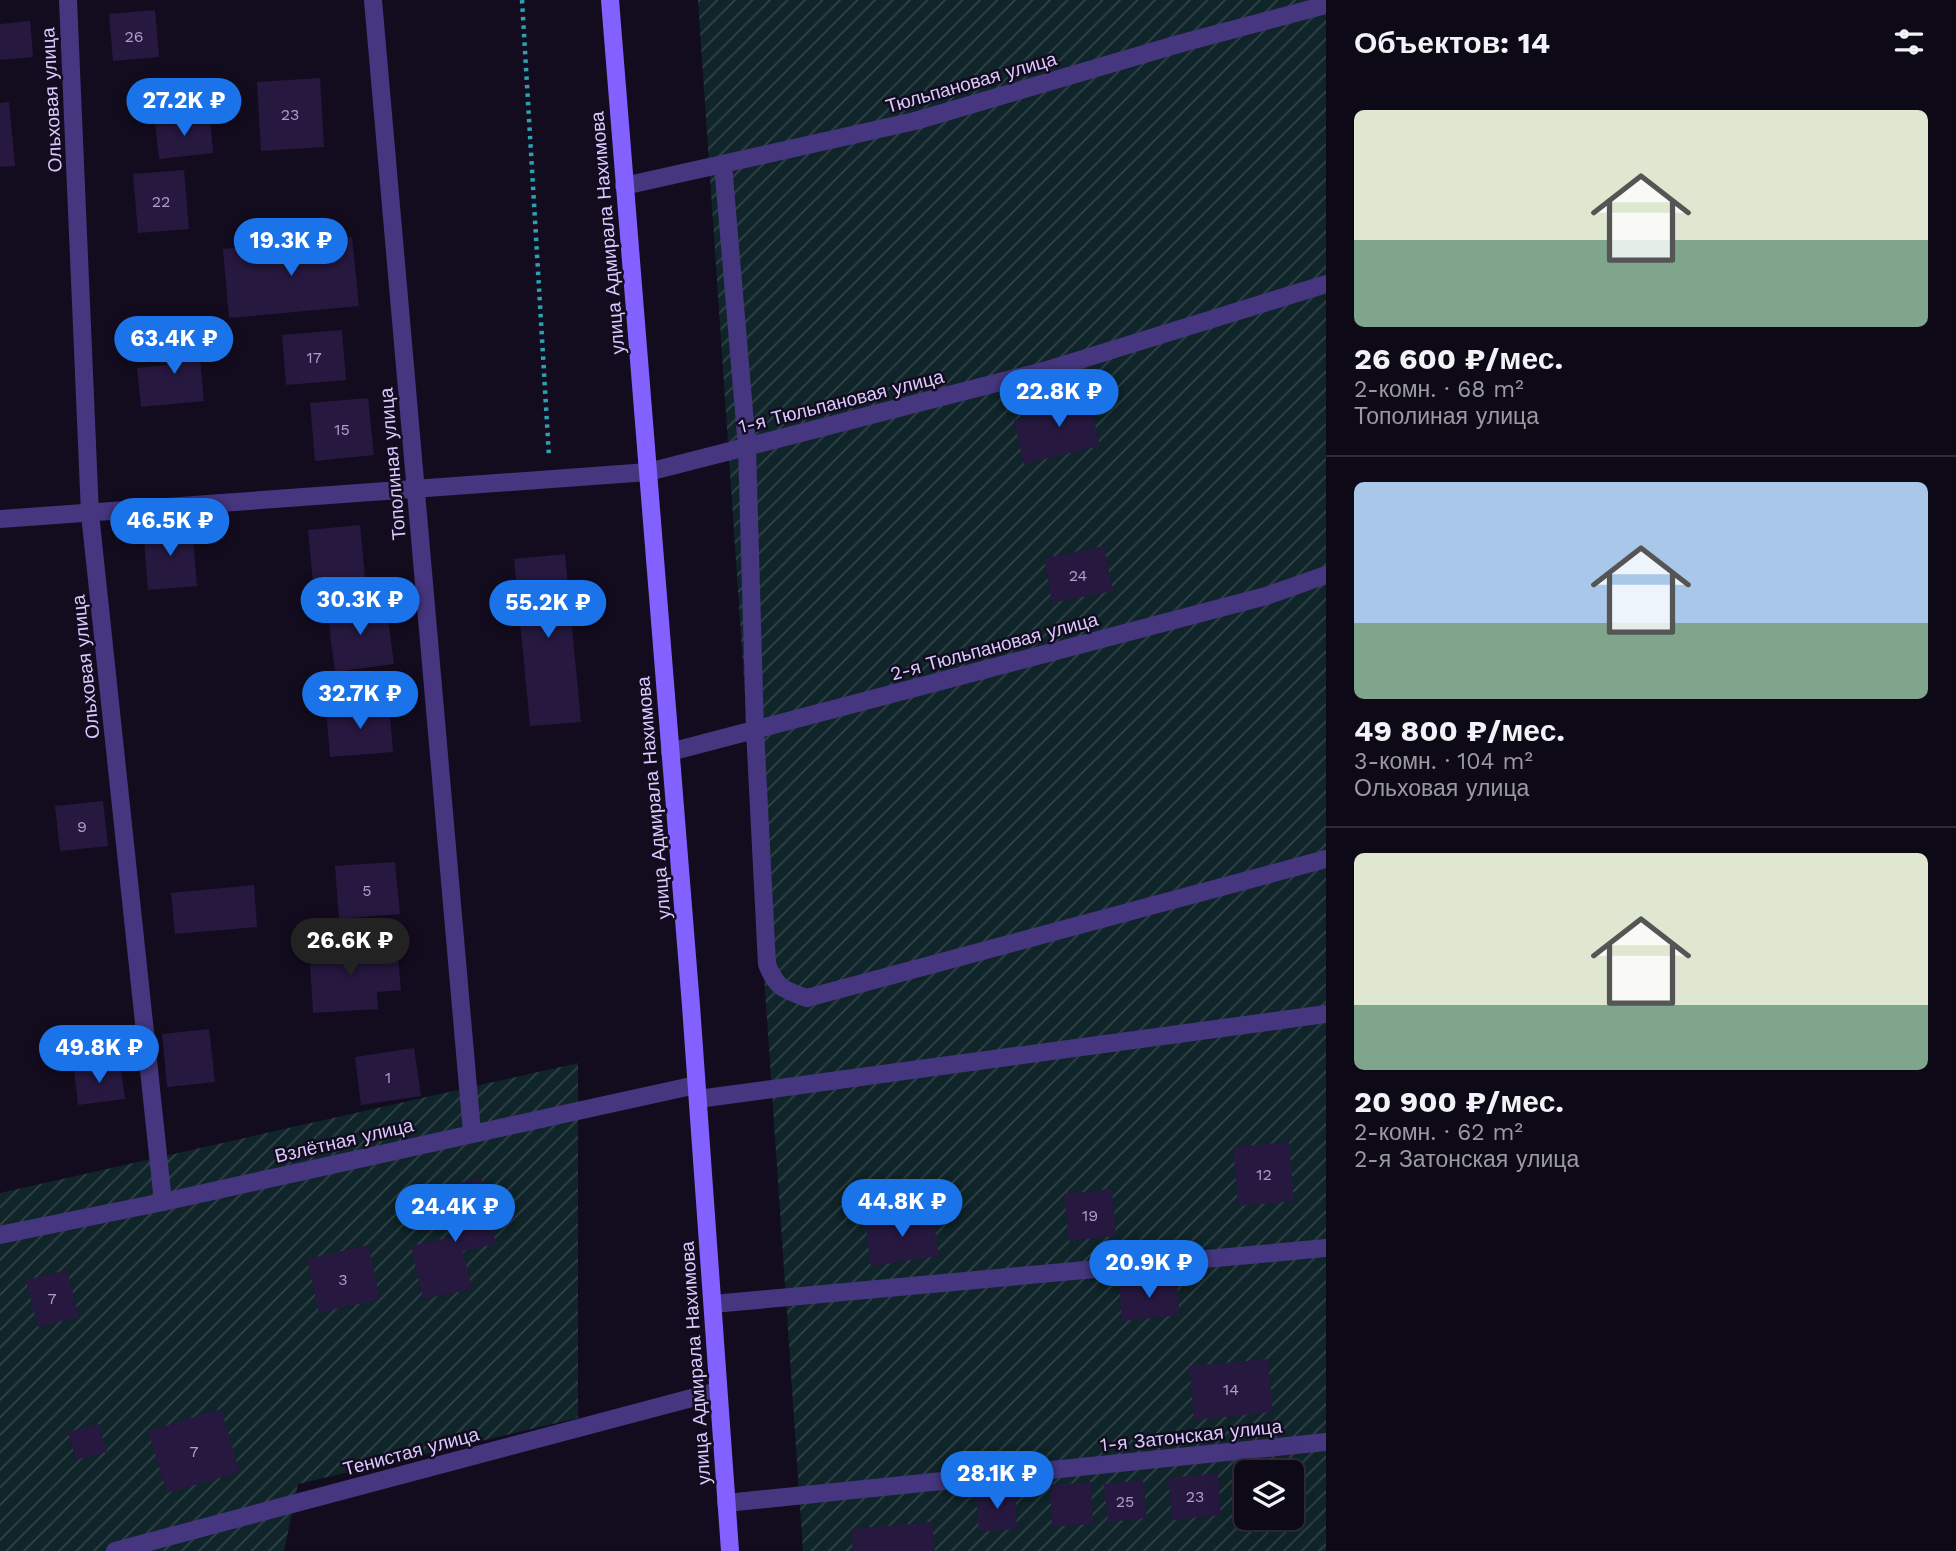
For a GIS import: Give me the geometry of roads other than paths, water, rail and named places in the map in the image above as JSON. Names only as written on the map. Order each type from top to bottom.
[{"type":"main road","name":"улица Адмирала Нахимова","points":[[610,0],[697,1092],[730,1551]]},
{"type":"street","name":"Ольховая улица","points":[[68,0],[90,514],[163,1202]]},
{"type":"street","name":"Тополиная улица","points":[[373,0],[472,1133]]},
{"type":"street","name":"Тюльпановая улица","points":[[625,186],[915,121],[1182,43],[1326,5]]},
{"type":"street","points":[[723,164],[747,447],[755,730],[768,964],[774,981],[786,991],[807,998],[1326,859]]},
{"type":"street","name":"1-я Тюльпановая улица","points":[[0,519],[648,472],[1047,370],[1326,284]]},
{"type":"street","name":"2-я Тюльпановая улица","points":[[670,752],[1266,596],[1326,575]]},
{"type":"street","name":"Взлётная улица","points":[[0,1236],[472,1133],[697,1092],[1326,1014]]},
{"type":"street","points":[[713,1304],[1326,1248]]},
{"type":"street","name":"Тенистая улица","points":[[115,1551],[718,1391]]},
{"type":"street","name":"1-я Затонская улица","points":[[726,1503],[1326,1443]]}]
